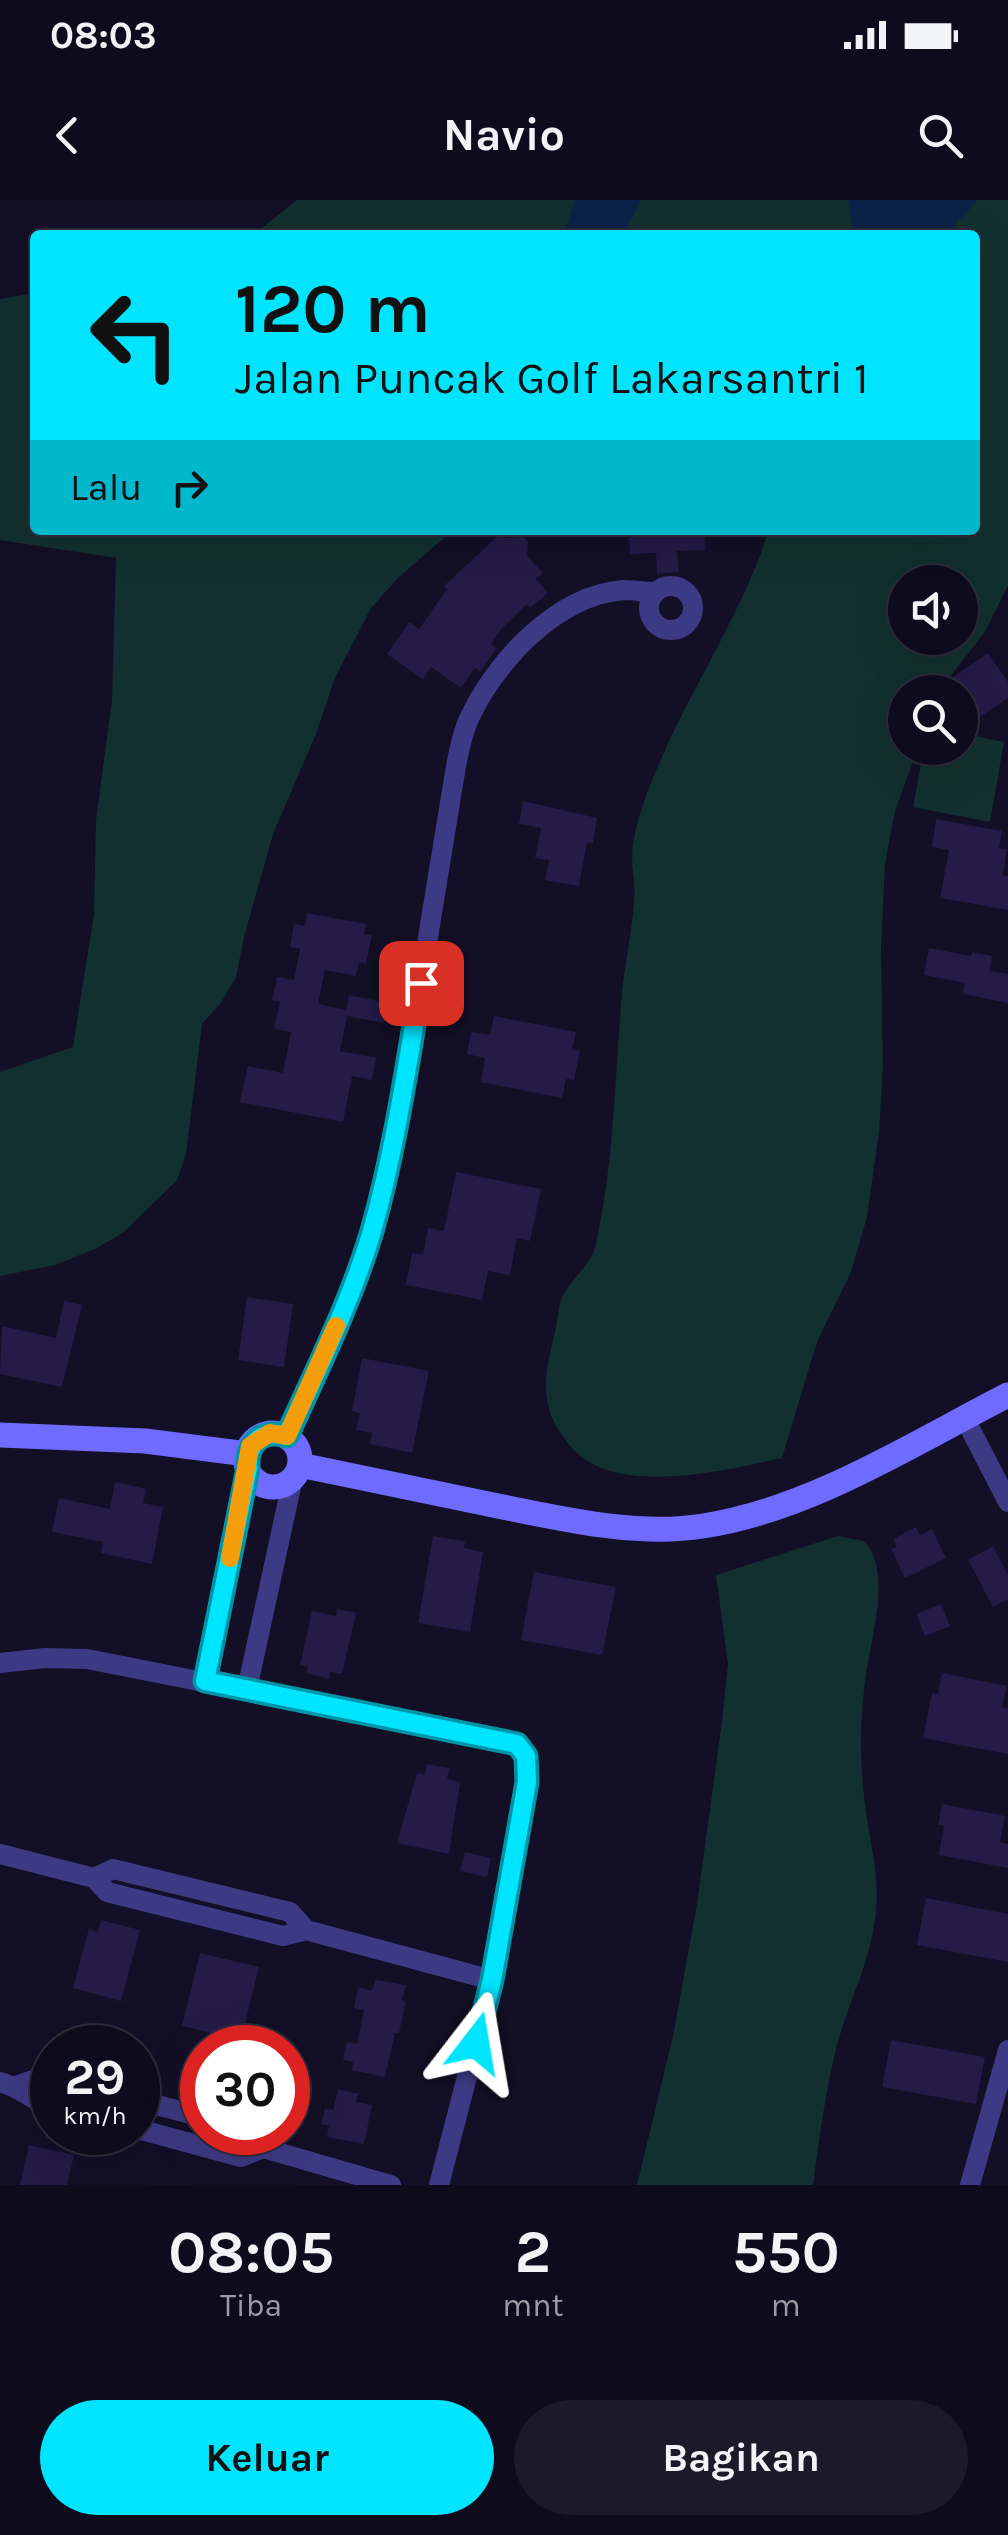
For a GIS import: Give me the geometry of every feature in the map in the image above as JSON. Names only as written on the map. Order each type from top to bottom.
[{"type":"street","points":[[287,1436],[352,1291],[398,1128],[466,724],[484,689],[511,654],[544,623],[603,594],[624,590],[656,592]]},
{"type":"street","points":[[296,1472],[560,1518],[651,1528],[702,1526],[770,1510],[814,1493],[1008,1395]]},
{"type":"street","points":[[964,1417],[1008,1502]]},
{"type":"street","points":[[205,1681],[250,1446],[270,1433],[287,1436],[299,1452],[296,1472],[247,1689]]},
{"type":"street","points":[[0,1435],[145,1440],[248,1461]]},
{"type":"street","points":[[248,1461],[253,1477],[268,1486],[284,1484],[296,1472]]},
{"type":"street","points":[[0,1664],[45,1658],[87,1659],[517,1744],[526,1756],[527,1782],[492,1980],[439,2185]]},
{"type":"street","points":[[0,1854],[94,1878],[107,1892],[283,1936],[306,1930],[492,1980]]},
{"type":"street","points":[[970,2185],[1008,2050]]},
{"type":"street","points":[[8,2084],[30,2097]]},
{"type":"street","points":[[302,2155],[391,2185]]},
{"type":"green space","points":[[297,200],[1008,200],[1008,585],[978,641],[978,565],[888,565],[888,655],[967,655],[951,675],[888,675],[888,765],[912,765],[895,811],[885,864],[881,948],[883,1067],[867,1217],[851,1272],[817,1342],[782,1458],[703,1473],[643,1476],[591,1463],[572,1448],[553,1418],[546,1376],[561,1301],[592,1255],[601,1217],[632,924],[632,851],[636,831],[656,770],[741,600],[767,535],[980,535],[980,230],[259,230]]},
{"type":"green space","points":[[30,294],[30,535],[447,535],[398,578],[371,608],[335,678],[316,734],[273,834],[236,977],[221,1003],[202,1024],[186,1154],[177,1180],[124,1232],[95,1249],[55,1265],[0,1276],[0,1072],[73,1047],[94,914],[96,820],[112,700],[116,558],[0,540],[0,299]]},
{"type":"green space","points":[[978,737],[1004,742],[990,822],[913,807],[921,765],[978,765]]},
{"type":"green space","points":[[838,1536],[864,1541],[873,1554],[879,1589],[861,1733],[863,1785],[877,1898],[870,1946],[832,2066],[813,2185],[637,2185],[673,2036],[697,1904],[722,1721],[728,1664],[716,1575]]},
{"type":"water","points":[[575,200],[641,200],[626,230],[566,230]]},
{"type":"water","points":[[848,200],[978,200],[950,230],[853,230]]},
{"type":"building","points":[[503,535],[524,537],[528,543],[527,556],[543,573],[536,579],[548,593],[530,608],[527,604],[502,628],[491,644],[497,648],[480,672],[475,668],[461,688],[431,667],[423,679],[387,654],[409,622],[419,629],[447,589],[444,586]]},
{"type":"building","points":[[629,535],[704,535],[705,550],[677,551],[679,572],[657,574],[656,553],[630,554]]},
{"type":"building","points":[[988,653],[1008,682],[1008,698],[978,718],[978,675],[956,675]]},
{"type":"building","points":[[523,801],[597,818],[593,843],[587,842],[579,886],[545,880],[549,860],[535,858],[541,828],[519,824]]},
{"type":"building","points":[[936,819],[1002,831],[999,848],[1007,849],[1003,876],[1008,876],[1008,910],[940,898],[949,850],[932,847]]},
{"type":"building","points":[[307,913],[366,924],[364,934],[372,935],[366,964],[359,962],[356,976],[325,970],[318,1004],[346,1010],[349,995],[388,1003],[384,1023],[347,1016],[340,1051],[376,1058],[372,1080],[352,1076],[343,1122],[240,1102],[248,1066],[283,1073],[291,1032],[274,1029],[280,1002],[272,1000],[277,977],[294,980],[300,949],[290,947],[294,924],[305,926]]},
{"type":"building","points":[[929,948],[992,956],[989,971],[1008,974],[1008,1003],[963,994],[965,983],[924,975]]},
{"type":"building","points":[[494,1016],[576,1032],[572,1050],[580,1051],[574,1080],[566,1079],[562,1098],[481,1082],[485,1058],[467,1054],[471,1032],[490,1035]]},
{"type":"building","points":[[456,1172],[541,1189],[530,1241],[517,1238],[510,1275],[488,1271],[482,1300],[406,1285],[412,1253],[423,1255],[428,1228],[444,1231]]},
{"type":"building","points":[[247,1297],[293,1304],[284,1367],[238,1360]]},
{"type":"building","points":[[64,1301],[82,1305],[62,1387],[0,1374],[2,1326],[56,1338]]},
{"type":"building","points":[[362,1358],[429,1371],[412,1453],[370,1444],[372,1433],[356,1430],[360,1413],[352,1411]]},
{"type":"building","points":[[115,1482],[146,1489],[143,1503],[163,1507],[152,1564],[101,1553],[103,1542],[52,1532],[59,1498],[110,1509]]},
{"type":"building","points":[[916,1527],[920,1535],[932,1529],[946,1558],[905,1578],[891,1549],[897,1547],[893,1539]]},
{"type":"building","points":[[433,1536],[465,1541],[464,1548],[483,1552],[470,1632],[418,1623]]},
{"type":"building","points":[[993,1546],[1008,1575],[1008,1599],[993,1607],[968,1560]]},
{"type":"building","points":[[534,1572],[616,1587],[602,1655],[521,1640]]},
{"type":"building","points":[[941,1604],[950,1626],[925,1636],[916,1614]]},
{"type":"building","points":[[337,1609],[356,1613],[342,1674],[330,1672],[329,1679],[306,1673],[308,1667],[300,1665],[312,1611],[336,1616]]},
{"type":"building","points":[[942,1673],[1007,1686],[1002,1707],[1008,1708],[1008,1754],[923,1738],[932,1693],[938,1694]]},
{"type":"building","points":[[427,1764],[450,1768],[447,1779],[460,1782],[449,1854],[397,1843],[417,1773],[425,1775]]},
{"type":"building","points":[[942,1804],[1005,1816],[1000,1842],[1008,1844],[1008,1868],[939,1855],[944,1826],[938,1825]]},
{"type":"building","points":[[465,1852],[491,1858],[487,1877],[460,1871]]},
{"type":"building","points":[[926,1898],[1008,1914],[1008,1962],[917,1945]]},
{"type":"building","points":[[101,1920],[140,1930],[121,2001],[73,1988],[89,1929],[98,1932]]},
{"type":"building","points":[[200,1953],[259,1967],[245,2025],[182,2025]]},
{"type":"building","points":[[375,1980],[406,1985],[399,2033],[395,2033],[385,2077],[352,2070],[353,2062],[343,2060],[347,2042],[357,2044],[364,2010],[354,2008],[358,1987],[372,1991]]},
{"type":"building","points":[[891,2040],[985,2057],[976,2104],[882,2087]]},
{"type":"building","points":[[338,2089],[358,2094],[356,2102],[372,2105],[364,2144],[327,2137],[329,2126],[321,2124],[325,2108],[333,2110]]},
{"type":"building","points":[[29,2145],[30,2155],[74,2155],[67,2185],[20,2185]]},
{"type":"slow traffic","points":[[230,1558],[250,1446],[270,1433],[287,1436],[336,1326]]},
{"type":"route","points":[[421,983],[398,1128],[372,1231],[352,1291],[287,1436],[270,1433],[250,1446],[205,1681],[517,1744],[526,1756],[527,1782],[509,1888],[476,2043]]}]
